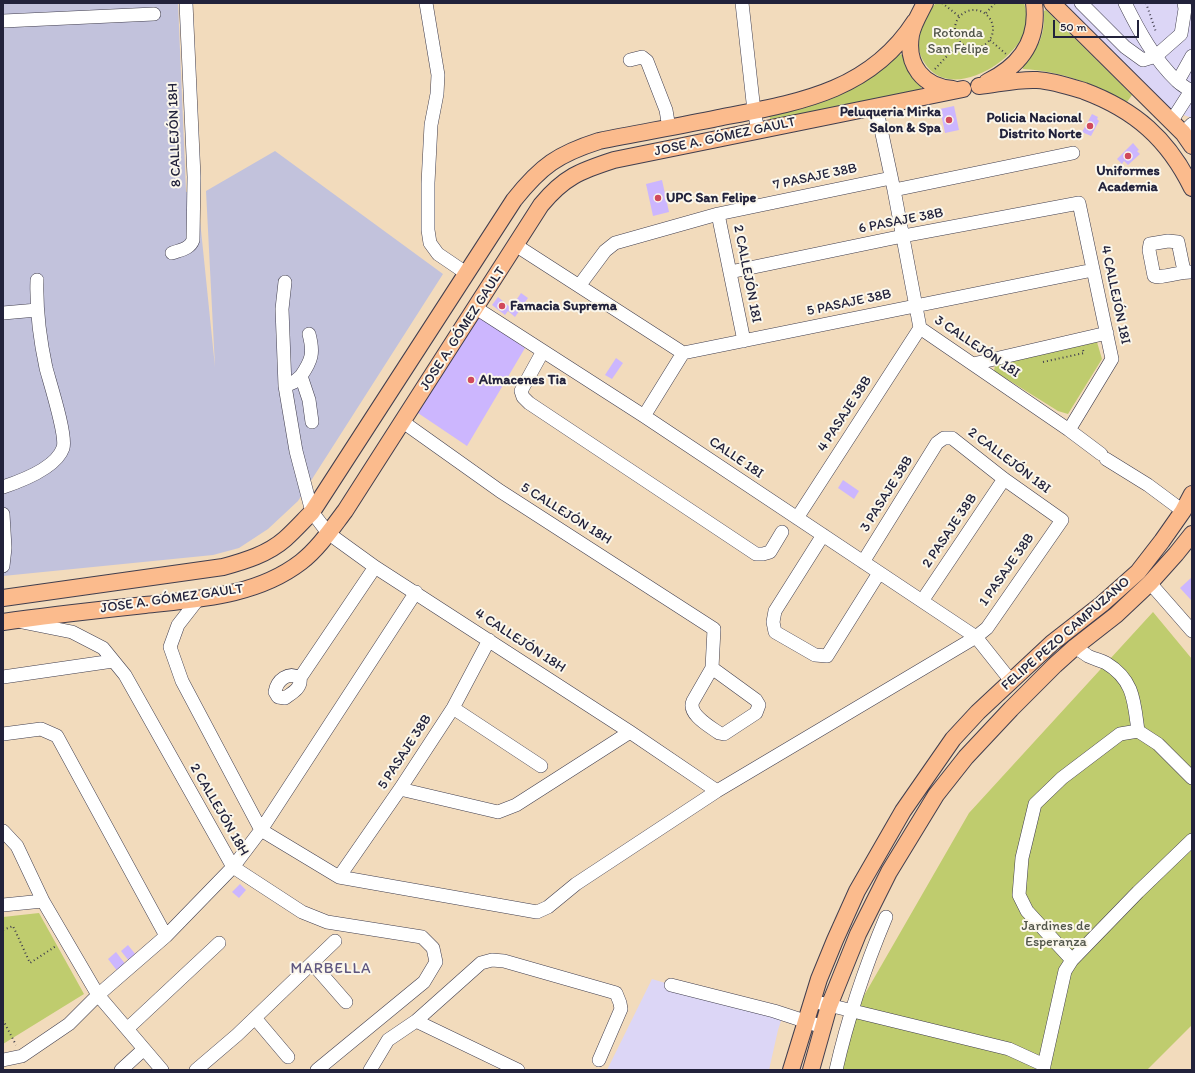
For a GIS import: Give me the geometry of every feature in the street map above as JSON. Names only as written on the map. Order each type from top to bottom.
[{"type":"main road","points":[[925,3],[911,34],[910,45],[914,66],[925,80],[944,88],[971,88],[1017,81],[1036,80],[1056,83],[1096,96],[1108,101],[1135,117],[1151,130],[1169,150],[1185,174],[1192,188]]},
{"type":"main road","points":[[971,88],[1005,72],[1018,61],[1032,38],[1036,12],[1034,3]]},
{"type":"main road","points":[[1052,3],[1171,122],[1189,134]]},
{"type":"main road","name":"JOSE A. GÓMEZ GAULT","points":[[3,598],[223,567],[248,560],[284,540],[312,512],[514,200],[529,182],[544,168],[561,156],[599,141],[754,111],[816,96],[839,87],[869,70],[896,48],[916,21]]},
{"type":"main road","name":"JOSE A. GÓMEZ GAULT","points":[[9,621],[229,594],[258,586],[280,575],[302,561],[328,534],[345,511],[517,246],[541,206],[554,190],[570,178],[588,168],[614,160],[971,88]]},
{"type":"main road","name":"FELIPE PEZO CAMPUZANO","points":[[791,1070],[819,979],[857,891],[903,811],[953,739],[978,712],[1052,643],[1102,604],[1138,572],[1183,511],[1192,494]]},
{"type":"main road","name":"FELIPE PEZO CAMPUZANO","points":[[812,1070],[829,1006],[858,934],[885,879],[936,795],[966,757],[1006,714],[1055,665],[1075,647],[1116,615],[1150,583],[1192,534]]},
{"type":"street","name":"8 CALLEJÓN 18H","points":[[172,253],[187,248],[191,245],[193,240],[194,177],[186,3]]},
{"type":"street","points":[[426,3],[438,75],[438,94],[431,125],[428,182],[428,230],[430,243],[438,254],[466,273]]},
{"type":"street","points":[[742,3],[754,111],[758,130]]},
{"type":"street","points":[[1081,3],[1125,47],[1143,60],[1156,56],[1181,34],[1186,9],[1184,3]]},
{"type":"street","points":[[1125,3],[1143,37],[1156,56],[1178,81],[1191,91],[1171,122]]},
{"type":"street","points":[[3,22],[154,14]]},
{"type":"street","points":[[1178,81],[1192,56]]},
{"type":"street","points":[[630,60],[642,57],[647,61],[666,110],[669,128]]},
{"type":"street","name":"3 CALLEJÓN 18I","points":[[876,106],[894,190],[920,328],[1069,430],[1103,457],[1148,485],[1183,511]]},
{"type":"street","points":[[894,190],[1073,153]]},
{"type":"street","name":"7 PASAJE 38B","points":[[579,286],[605,251],[615,243],[718,214],[891,178]]},
{"type":"street","name":"6 PASAJE 38B","points":[[730,272],[903,236],[1079,203]]},
{"type":"street","name":"4 CALLEJÓN 18I","points":[[1069,430],[1112,359],[1079,203]]},
{"type":"street","name":"2 CALLEJÓN 18I","points":[[718,214],[744,341]]},
{"type":"street","points":[[517,246],[683,353],[644,416]]},
{"type":"street","name":"5 PASAJE 38B","points":[[683,353],[1093,270]]},
{"type":"street","points":[[3,487],[44,469],[59,455],[63,446],[62,431],[46,367],[37,310],[37,280]]},
{"type":"street","points":[[285,282],[282,309],[285,386],[296,451],[312,512]]},
{"type":"street","name":"CALLE 18I","points":[[476,308],[644,416],[976,637],[1011,681]]},
{"type":"street","points":[[3,313],[37,310]]},
{"type":"street","name":"4 PASAJE 38B","points":[[797,518],[920,328]]},
{"type":"street","points":[[973,364],[1107,333]]},
{"type":"street","points":[[285,386],[294,382],[301,376],[308,365],[312,348],[309,334]]},
{"type":"street","points":[[543,351],[521,391],[523,397],[529,403],[756,554],[770,552],[782,532]]},
{"type":"street","points":[[301,376],[309,400],[312,422]]},
{"type":"street","name":"5 CALLEJÓN 18H","points":[[403,422],[498,495],[714,629],[712,668]]},
{"type":"street","name":"2 CALLEJÓN 18I","points":[[937,443],[944,438],[952,438],[1004,480],[1062,520]]},
{"type":"street","name":"3 PASAJE 38B","points":[[863,562],[937,443]]},
{"type":"street","name":"2 PASAJE 38B","points":[[922,601],[1004,480]]},
{"type":"street","name":"4 CALLEJÓN 18H","points":[[312,512],[328,534],[375,567],[416,592],[630,732],[717,791]]},
{"type":"street","points":[[3,514],[5,548],[3,566]]},
{"type":"street","name":"1 PASAJE 38B","points":[[548,907],[576,884],[717,791],[976,637],[986,628],[1062,520]]},
{"type":"street","points":[[823,535],[775,611],[773,622],[775,632],[815,655],[827,656],[880,573]]},
{"type":"street","points":[[300,678],[375,567]]},
{"type":"street","points":[[1150,583],[1192,630]]},
{"type":"street","points":[[3,1060],[22,1056],[69,1024],[98,995],[166,936],[233,867],[261,830],[416,592]]},
{"type":"street","name":"2 CALLEJÓN 18H","points":[[199,598],[178,625],[170,647],[182,681],[261,830],[339,877],[532,912],[541,911],[548,907]]},
{"type":"street","name":"2 CALLEJÓN 18H","points":[[9,621],[72,632],[103,648],[125,675],[233,867],[302,912],[327,922],[422,937],[433,948],[436,962],[424,982],[317,1070]]},
{"type":"street","name":"5 PASAJE 38B","points":[[339,877],[400,789],[453,708],[489,640]]},
{"type":"street","points":[[1075,647],[1088,656],[1105,663],[1120,674],[1128,684],[1134,704],[1138,731]]},
{"type":"street","points":[[3,677],[113,661]]},
{"type":"street","points":[[712,668],[756,700],[759,705],[756,713],[724,734],[719,733],[693,713],[691,706],[712,668]]},
{"type":"street","points":[[453,708],[541,766]]},
{"type":"street","points":[[3,734],[41,729],[57,736],[166,936]]},
{"type":"street","points":[[1072,960],[1027,911],[1019,896],[1022,858],[1035,804],[1062,778],[1120,734],[1138,731],[1158,744],[1192,778]]},
{"type":"street","points":[[400,789],[498,812],[516,805],[630,732]]},
{"type":"street","points":[[3,831],[17,846],[43,901],[98,995],[162,1070]]},
{"type":"street","points":[[812,1001],[851,1012],[1008,1049],[1043,1068],[1064,971],[1072,960],[1138,892],[1192,840]]},
{"type":"street","points":[[3,905],[43,901]]},
{"type":"street","points":[[836,1070],[851,1012],[868,960],[886,917]]},
{"type":"street","points":[[196,1070],[255,1018],[335,941]]},
{"type":"street","points":[[127,1029],[219,943]]},
{"type":"street","points":[[370,1070],[388,1040],[416,1020],[481,963],[492,960],[504,961],[616,993],[621,1010],[598,1060]]},
{"type":"street","points":[[312,963],[346,1002]]},
{"type":"street","points":[[672,985],[774,1011],[823,1027]]},
{"type":"street","points":[[255,1018],[288,1057]]},
{"type":"street","points":[[416,1020],[518,1070]]},
{"type":"street","points":[[121,1070],[144,1049]]},
{"type":"path","points":[[942,3],[960,17]]},
{"type":"path","points":[[986,13],[996,3]]},
{"type":"path","points":[[974,10],[986,13],[993,24],[994,30],[990,40],[984,46],[978,48],[972,49],[965,46],[960,42],[955,31],[956,24],[960,17],[968,11],[974,10]]},
{"type":"path","points":[[990,40],[1006,54],[1001,58]]},
{"type":"path","points":[[937,73],[933,71],[960,42]]},
{"type":"path","points":[[3,930],[13,926],[30,963],[66,940]]},
{"type":"path","points":[[3,1020],[22,1056]]},
{"type":"shaded area","points":[[3,3],[178,3],[186,192],[197,191],[215,367],[206,191],[275,151],[443,274],[298,501],[268,529],[239,548],[213,555],[3,576]]},
{"type":"shaded area","points":[[1065,3],[1192,3],[1192,118],[1167,109]]},
{"type":"shaded area","points":[[652,979],[782,1018],[769,1070],[607,1070]]},
{"type":"green space","name":"Rotonda San Felipe","points":[[936,3],[1024,3],[1027,18],[1024,33],[1017,45],[1006,57],[993,67],[963,79],[948,79],[935,74],[924,62],[919,49],[919,39],[923,22]]},
{"type":"green space","points":[[1046,10],[1132,95],[1127,102],[1090,84],[1051,72],[1023,69],[1022,66],[1033,54],[1040,41],[1044,11]]},
{"type":"green space","points":[[899,54],[903,55],[910,75],[921,86],[921,89],[771,123],[769,115],[806,106],[839,95],[869,78]]},
{"type":"green space","points":[[1097,342],[1102,359],[1068,414],[1058,411],[994,371],[995,365]]},
{"type":"green space","name":"Jardines de Esperanza","points":[[1153,612],[1192,659],[1192,1025],[1147,1070],[829,1070],[835,1046],[969,813]]},
{"type":"green space","points":[[39,913],[84,994],[3,1044],[3,917]]},
{"type":"building","name":"Peluqueria Mirka Salon & Spa","points":[[954,106],[959,130],[945,133],[940,109]]},
{"type":"building","name":"Policia Nacional Distrito Norte","points":[[1092,114],[1098,117],[1097,119],[1099,121],[1091,136],[1082,132]]},
{"type":"building","name":"Uniformes Academia","points":[[1133,143],[1139,150],[1137,151],[1140,154],[1128,165],[1124,161],[1122,164],[1117,159]]},
{"type":"building","name":"UPC San Felipe","points":[[662,180],[669,212],[653,216],[646,184]]},
{"type":"building","points":[[521,293],[528,298],[515,317],[508,311],[505,315],[492,305],[498,297],[511,308]]},
{"type":"building","name":"Almacenes Tia","points":[[477,315],[525,348],[467,446],[415,411]]},
{"type":"building","points":[[616,358],[623,363],[612,379],[605,375]]},
{"type":"building","points":[[843,480],[859,491],[854,499],[838,488]]},
{"type":"building","points":[[1192,577],[1192,599],[1191,600],[1180,588]]},
{"type":"building","points":[[240,884],[246,890],[239,898],[232,892]]},
{"type":"building","points":[[128,945],[136,955],[129,961],[121,951]]},
{"type":"building","points":[[116,952],[126,965],[118,972],[108,959]]},
{"type":"place","name":"Peluqueria Mirka Salon & Spa","points":[[949,120]]},
{"type":"place","name":"Policia Nacional Distrito Norte","points":[[1090,126]]},
{"type":"place","name":"Uniformes Academia","points":[[1128,156]]},
{"type":"place","name":"UPC San Felipe","points":[[658,198]]},
{"type":"place","name":"Famacia Suprema","points":[[502,306]]},
{"type":"place","name":"Almacenes Tia","points":[[471,380]]},
{"type":"district","name":"MARBELLA","points":[[331,969]]}]
